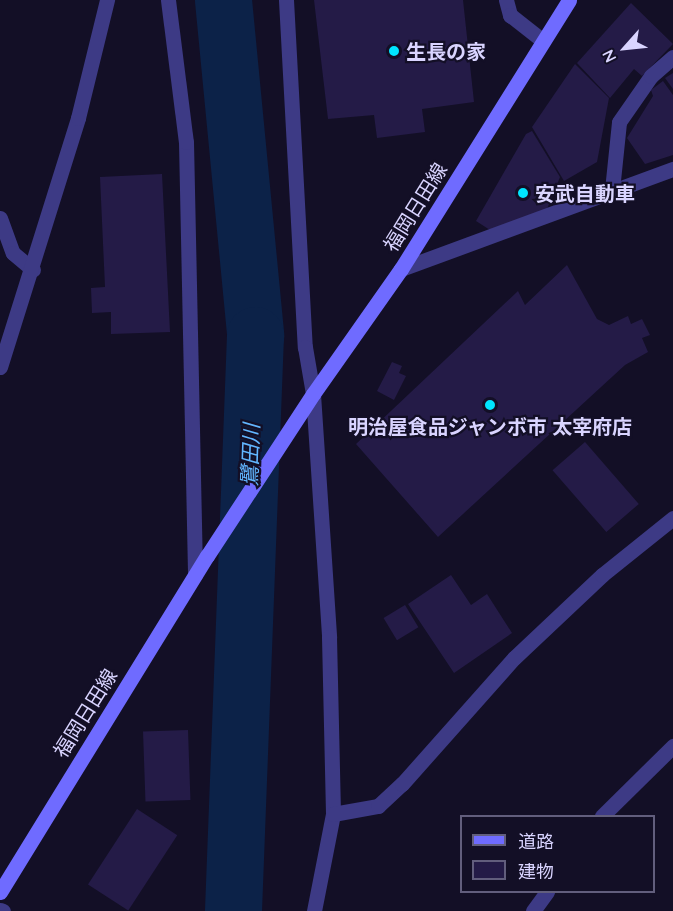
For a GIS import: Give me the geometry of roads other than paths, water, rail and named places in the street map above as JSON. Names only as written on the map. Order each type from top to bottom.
[{"type":"main road","name":"福岡日田線","points":[[0,892],[207,556],[313,394],[401,269],[569,0]]},
{"type":"street","points":[[0,367],[33,270],[78,118],[107,0]]},
{"type":"street","points":[[168,0],[186,142],[195,575]]},
{"type":"street","points":[[285,0],[305,347],[313,394],[330,637],[333,814],[314,911]]},
{"type":"street","points":[[506,0],[510,15],[543,41]]},
{"type":"street","points":[[612,190],[619,122],[651,76],[673,57]]},
{"type":"street","points":[[401,269],[673,169]]},
{"type":"street","points":[[0,218],[13,253],[33,270]]},
{"type":"street","points":[[333,814],[378,806],[402,784],[514,658],[602,575],[673,518]]},
{"type":"street","points":[[603,815],[673,746]]},
{"type":"street","points":[[532,911],[546,893]]},
{"type":"waterway","name":"鷺田川","points":[[223,0],[255,335],[233,911]]},
{"type":"place","name":"生長の家","points":[[394,51]]},
{"type":"place","name":"安武自動車","points":[[523,193]]},
{"type":"place","name":"明治屋食品ジャンボ市 太宰府店","points":[[490,405]]}]
